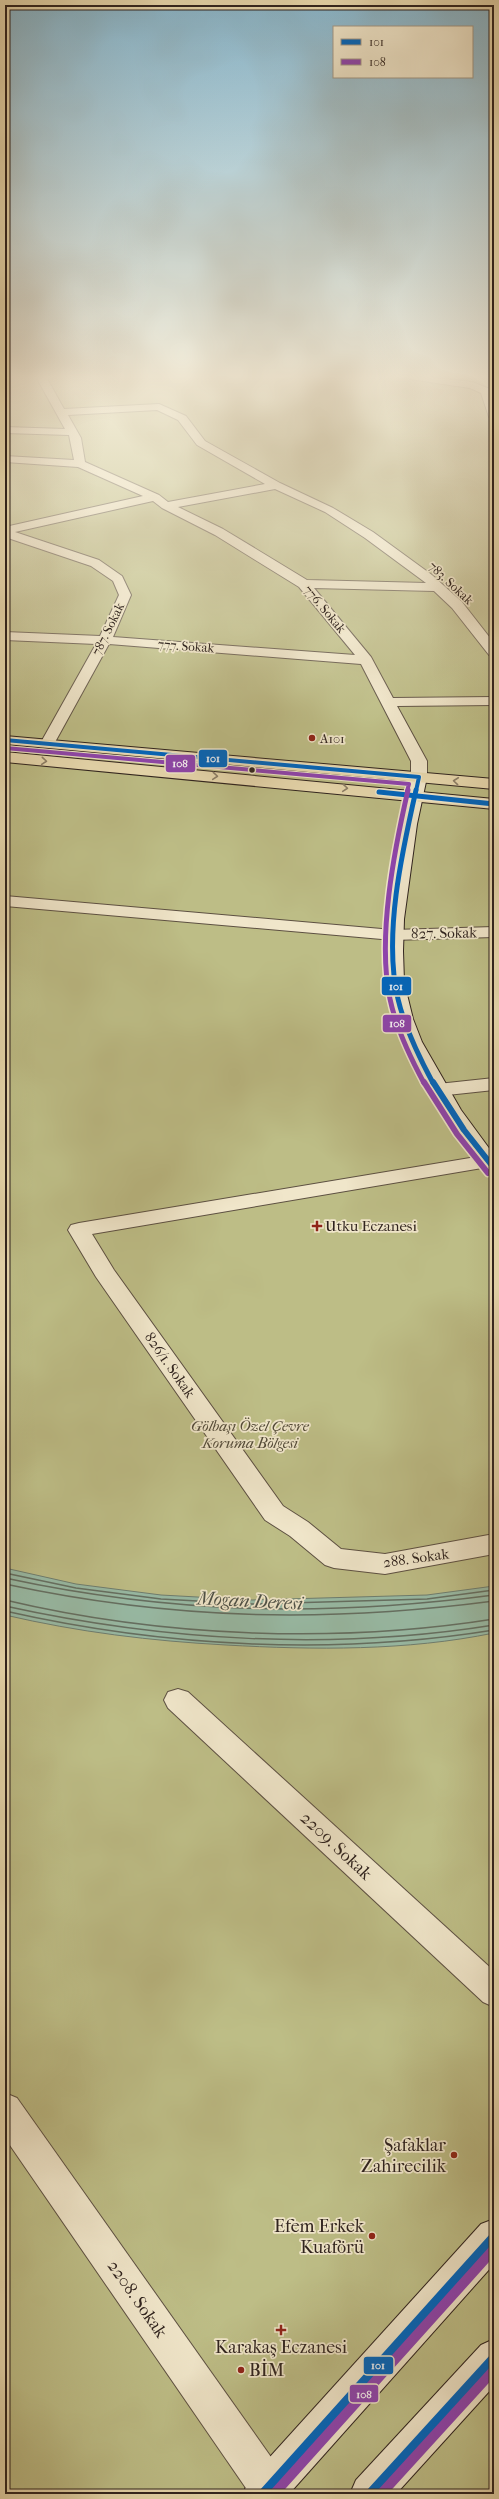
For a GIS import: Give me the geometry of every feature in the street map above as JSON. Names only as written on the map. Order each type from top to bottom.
[{"type":"highway","points":[[5,740],[494,784]]},
{"type":"highway","points":[[5,757],[494,804]]},
{"type":"street","name":"776. Sokak","points":[[143,492],[155,497],[166,506],[219,532],[304,584],[366,660],[419,761],[419,777]]},
{"type":"street","points":[[166,506],[241,492]]},
{"type":"street","name":"783. Sokak","points":[[290,492],[329,510],[369,535],[437,587],[457,605],[494,652]]},
{"type":"street","points":[[5,532],[46,520],[155,497]]},
{"type":"street","points":[[5,519],[46,520]]},
{"type":"street","name":"787. Sokak","points":[[5,532],[95,563],[118,579],[125,595],[105,640],[47,744]]},
{"type":"street","points":[[304,584],[437,587]]},
{"type":"street","points":[[480,635],[494,633]]},
{"type":"street","name":"777. Sokak","points":[[5,636],[105,640],[366,660]]},
{"type":"street","points":[[387,702],[494,701]]},
{"type":"street","points":[[419,777],[414,796],[394,935],[393,966],[398,998],[406,1025],[438,1090],[491,1164]]},
{"type":"street","name":"827. Sokak","points":[[5,901],[394,935],[494,932]]},
{"type":"street","points":[[438,1090],[494,1084]]},
{"type":"street","name":"826/1. Sokak","points":[[299,1529],[274,1513],[104,1272],[78,1230],[491,1164]]},
{"type":"street","name":"288. Sokak","points":[[299,1529],[334,1558],[385,1564],[494,1544]]},
{"type":"street","name":"2209. Sokak","points":[[178,1700],[494,1992]]},
{"type":"street","name":"2208. Sokak","points":[[8,2120],[266,2491]]},
{"type":"street","points":[[266,2491],[494,2237]]},
{"type":"street","points":[[370,2494],[494,2358]]},
{"type":"green space","name":"Gölbaşı Özel Çevre Koruma Bölgesi","points":[[5,492],[494,492],[494,2494],[5,2494]]},
{"type":"water","name":"Mogan Deresi","points":[[5,1568],[76,1584],[161,1595],[252,1600],[427,1595],[494,1586],[494,1633],[428,1643],[360,1648],[259,1647],[115,1635],[5,1615]]},
{"type":"transit line","name":"101","points":[[5,740],[419,777],[408,828],[398,888],[395,918],[395,974],[398,998],[405,1021],[424,1067],[464,1130],[494,1168]]},
{"type":"transit line","name":"108","points":[[5,748],[409,784],[395,862],[386,931],[386,966],[390,1000],[406,1047],[429,1092],[457,1134],[488,1173]]},
{"type":"transit line","name":"101","points":[[379,792],[494,804]]},
{"type":"transit line","name":"101","points":[[263,2494],[494,2237]]},
{"type":"transit line","name":"108","points":[[274,2494],[494,2249]]},
{"type":"transit line","name":"101","points":[[370,2494],[494,2358]]},
{"type":"transit line","name":"108","points":[[381,2494],[494,2370]]},
{"type":"place","name":"A101","points":[[312,738]]},
{"type":"place","name":"Utku Eczanesi","points":[[317,1226]]},
{"type":"place","name":"Şafaklar Zahirecilik","points":[[454,2155]]},
{"type":"place","name":"Efem Erkek Kuaförü","points":[[372,2236]]},
{"type":"place","name":"Karakaş Eczanesi","points":[[281,2330]]},
{"type":"place","name":"BİM","points":[[241,2370]]}]
